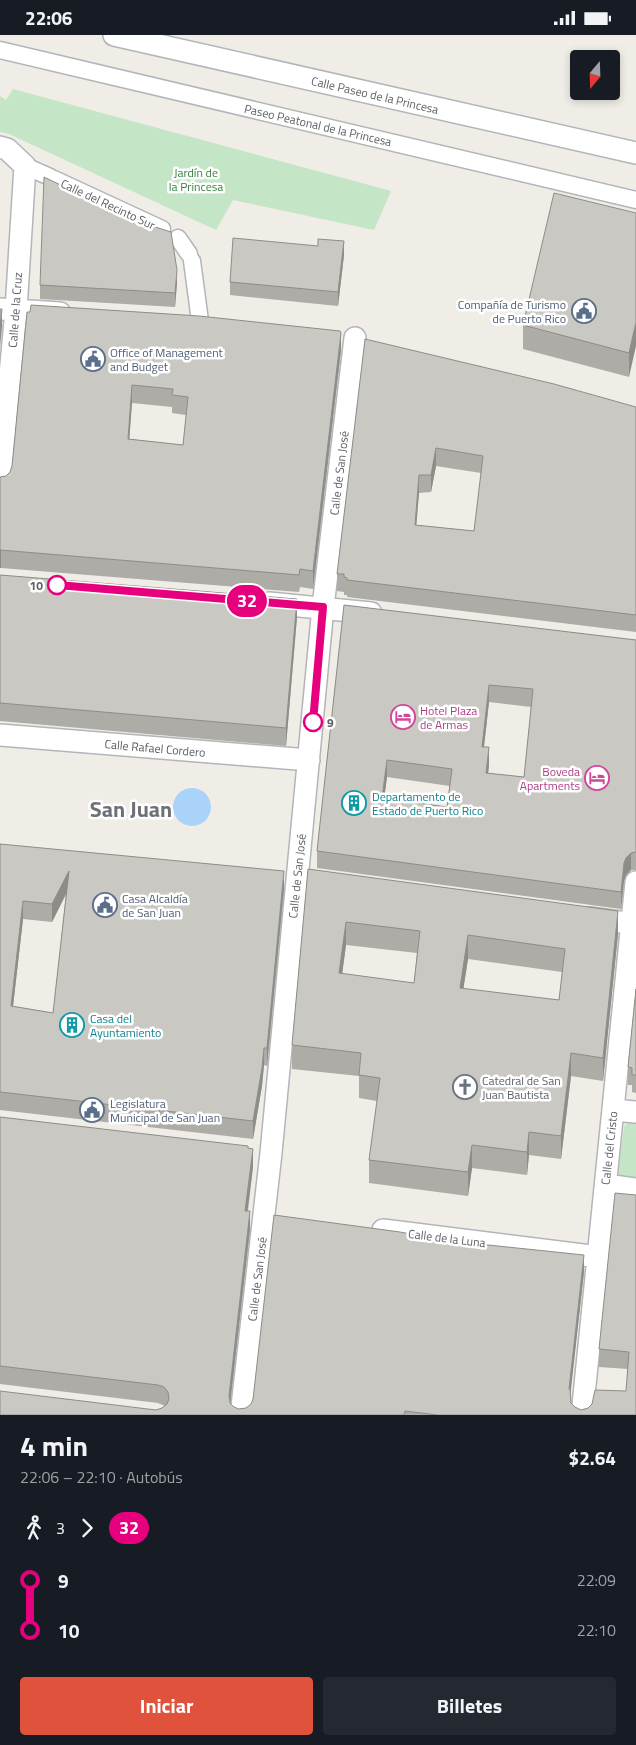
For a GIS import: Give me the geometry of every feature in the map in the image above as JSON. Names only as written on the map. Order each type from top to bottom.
[{"type":"street","name":"Calle Paseo de la Princesa","points":[[114,35],[636,153]]},
{"type":"street","name":"Paseo Peatonal de la Princesa","points":[[0,50],[636,200]]},
{"type":"street","name":"Calle del Recinto Sur","points":[[0,147],[7,149],[25,165],[162,229]]},
{"type":"street","name":"Calle de la Cruz","points":[[0,483],[8,310],[25,165]]},
{"type":"street","points":[[178,237],[190,257],[200,321]]},
{"type":"street","points":[[8,310],[84,314]]},
{"type":"street","name":"Calle de San José","points":[[241,1415],[275,1217],[263,1153],[297,879],[323,607],[355,339]]},
{"type":"street","points":[[254,601],[392,615]]},
{"type":"street","name":"Calle Rafael Cordero","points":[[0,735],[309,760]]},
{"type":"street","name":"Calle del Cristo","points":[[582,1415],[634,924],[636,882]]},
{"type":"street","points":[[572,915],[634,924]]},
{"type":"street","points":[[614,1111],[636,1112]]},
{"type":"street","points":[[606,1185],[636,1189]]},
{"type":"street","name":"Calle de la Luna","points":[[363,1228],[599,1257]]},
{"type":"green space","name":"Jardín de la Princesa","points":[[13,89],[391,191],[374,230],[233,200],[216,230],[9,134],[0,132],[0,96],[6,100]]},
{"type":"green space","points":[[629,1120],[636,1121],[636,1183],[620,1177],[618,1173],[624,1127]]},
{"type":"water","points":[[192,788],[199,789],[205,794],[210,800],[210,814],[205,820],[199,825],[192,826],[185,825],[179,820],[174,814],[173,807],[174,800],[179,794],[185,789]]},
{"type":"building","points":[[44,177],[102,205],[171,232],[177,270],[175,293],[40,285]]},
{"type":"building","name":"Compañía de Turismo de Puerto Rico","points":[[554,193],[636,213],[636,322],[629,353],[523,325]]},
{"type":"building","points":[[233,238],[318,246],[318,239],[344,241],[338,292],[230,282]]},
{"type":"building","points":[[31,305],[199,316],[340,331],[313,571],[300,569],[299,575],[0,550],[0,477],[6,476],[12,466],[27,312],[30,312]],"holes":[[[132,385],[173,389],[172,395],[188,397],[183,445],[128,439]]]},
{"type":"building","points":[[0,309],[2,309],[0,329]]},
{"type":"building","points":[[365,339],[554,384],[636,407],[636,615],[347,580],[344,574],[337,574]],"holes":[[[436,448],[483,456],[474,531],[415,525],[419,475],[431,475]]]},
{"type":"building","points":[[0,575],[297,599],[286,728],[0,703]]},
{"type":"building","points":[[344,605],[636,640],[636,852],[631,853],[624,863],[621,892],[317,851]],"holes":[[[489,685],[533,689],[524,777],[486,773],[489,747],[482,747]],[[387,760],[452,769],[447,807],[382,798]]]},
{"type":"building","points":[[0,844],[284,871],[267,1048],[264,1048],[253,1121],[0,1092]],"holes":[[[69,871],[53,1013],[11,1006],[23,901],[52,904]]]},
{"type":"building","points":[[308,869],[618,911],[603,1058],[571,1053],[561,1136],[529,1132],[527,1152],[472,1145],[468,1172],[369,1160],[380,1078],[359,1075],[361,1053],[292,1045]],"holes":[[[346,922],[420,931],[414,983],[339,973]],[[468,935],[565,949],[559,1000],[460,988]]]},
{"type":"building","points":[[636,989],[636,1075],[632,1075],[632,1068],[628,1067]]},
{"type":"building","points":[[0,1117],[248,1146],[248,1148],[253,1149],[245,1211],[250,1211],[229,1396],[230,1403],[239,1409],[246,1408],[253,1399],[274,1215],[400,1232],[450,1241],[584,1255],[569,1389],[571,1403],[581,1410],[588,1408],[592,1404],[595,1390],[626,1391],[629,1352],[599,1349],[615,1193],[636,1195],[636,1415],[438,1415],[405,1411],[404,1415],[0,1415],[0,1391],[156,1410],[167,1404],[169,1399],[168,1392],[164,1387],[158,1385],[0,1366]]},
{"type":"bus line","name":"32","points":[[57,585],[323,607],[313,722]]},
{"type":"place","name":"Compañía de Turismo de Puerto Rico","points":[[584,311]]},
{"type":"place","name":"Office of Management and Budget","points":[[93,359]]},
{"type":"place","name":"10","points":[[57,585]]},
{"type":"place","name":"Hotel Plaza de Armas","points":[[403,717]]},
{"type":"place","name":"9","points":[[313,722]]},
{"type":"place","name":"Boveda Apartments","points":[[597,778]]},
{"type":"place","name":"Departamento de Estado de Puerto Rico","points":[[354,803]]},
{"type":"place","name":"Casa Alcaldía de San Juan","points":[[105,905]]},
{"type":"place","name":"Casa del Ayuntamiento","points":[[72,1025]]},
{"type":"place","name":"Catedral de San Juan Bautista","points":[[465,1087]]},
{"type":"place","name":"Legislatura Municipal de San Juan","points":[[92,1110]]},
{"type":"district","name":"San Juan","points":[[131,809]]}]
